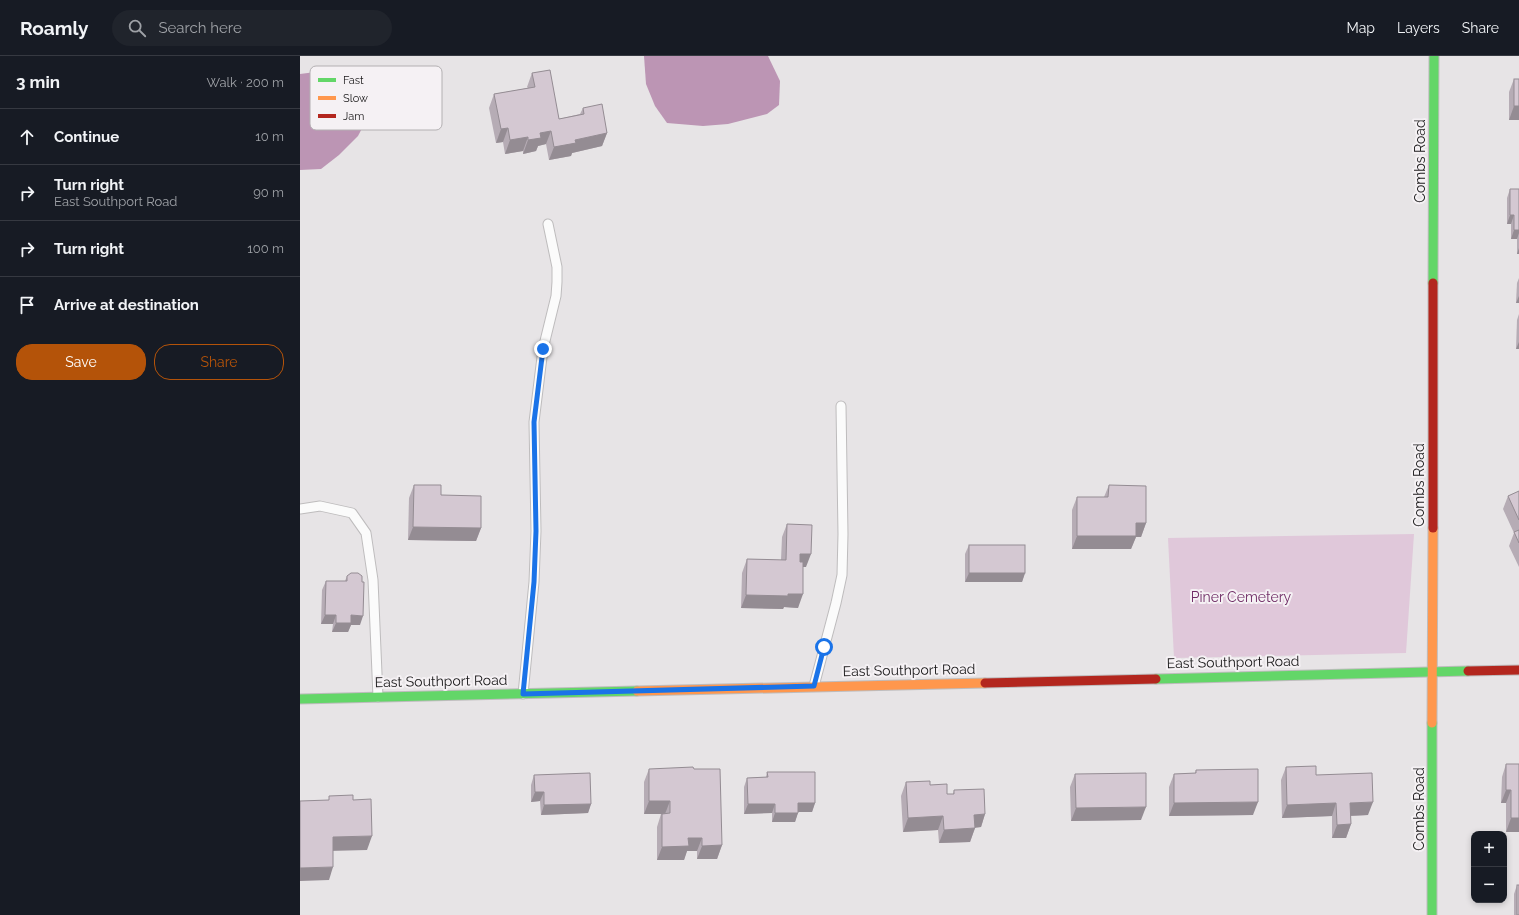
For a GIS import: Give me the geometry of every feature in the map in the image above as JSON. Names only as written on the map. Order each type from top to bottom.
[{"type":"main road","name":"Combs Road","points":[[1432,915],[1434,56]]},
{"type":"main road","name":"East Southport Road","points":[[300,699],[1519,670]]},
{"type":"lane","points":[[523,694],[534,582],[536,531],[534,422],[543,349],[556,296],[557,282],[557,267],[548,224]]},
{"type":"lane","points":[[814,686],[842,575],[843,534],[841,406]]},
{"type":"lane","points":[[300,509],[320,506],[352,513],[366,533],[373,580],[378,697]]},
{"type":"green space","name":"Piner Cemetery","points":[[1414,534],[1406,653],[1174,658],[1168,538]]},
{"type":"shaded area","points":[[644,56],[768,56],[780,81],[779,105],[767,114],[728,124],[703,126],[667,123],[655,106],[646,84]]},
{"type":"shaded area","points":[[310,73],[310,130],[361,130],[358,136],[339,155],[321,169],[300,170],[300,74]]},
{"type":"building","points":[[550,70],[559,119],[584,114],[583,108],[602,104],[607,133],[575,140],[576,143],[554,147],[551,131],[540,133],[541,138],[528,140],[528,137],[510,140],[508,128],[501,129],[494,94],[535,87],[532,73]]},
{"type":"building","points":[[1514,79],[1519,79],[1519,106],[1514,106]]},
{"type":"building","points":[[1510,189],[1519,189],[1519,230],[1514,230],[1514,215],[1510,215]]},
{"type":"building","points":[[414,485],[441,485],[441,495],[481,496],[481,528],[413,527]]},
{"type":"building","points":[[1109,485],[1146,486],[1146,523],[1136,523],[1136,536],[1077,536],[1077,497],[1108,497]]},
{"type":"building","points":[[1519,491],[1519,520],[1508,496]]},
{"type":"building","points":[[787,524],[812,525],[811,554],[800,554],[800,562],[803,562],[803,594],[788,594],[788,596],[746,595],[747,559],[786,560]]},
{"type":"building","points":[[1519,530],[1519,543],[1514,532]]},
{"type":"building","points":[[969,545],[1025,545],[1025,573],[969,573]]},
{"type":"building","points":[[351,573],[358,573],[362,576],[362,582],[364,582],[363,616],[351,615],[351,623],[336,623],[336,615],[325,615],[326,581],[347,581],[347,576]]},
{"type":"building","points":[[1506,764],[1519,764],[1519,818],[1511,818],[1511,790],[1506,790]]},
{"type":"building","points":[[1316,766],[1316,775],[1372,773],[1373,802],[1350,803],[1351,824],[1337,825],[1336,803],[1287,805],[1286,767]]},
{"type":"building","points":[[693,767],[694,769],[720,769],[722,845],[702,846],[702,838],[688,838],[689,846],[662,847],[662,814],[670,813],[670,801],[649,801],[649,769]]},
{"type":"building","points":[[1258,769],[1258,802],[1174,803],[1174,774],[1196,773],[1196,770]]},
{"type":"building","points":[[767,772],[815,772],[815,803],[798,803],[798,813],[775,813],[775,804],[748,804],[747,778],[768,777]]},
{"type":"building","points":[[590,773],[591,804],[544,805],[544,792],[535,792],[534,775]]},
{"type":"building","points":[[1146,773],[1146,807],[1076,808],[1075,774]]},
{"type":"building","points":[[930,781],[930,785],[947,784],[947,794],[954,794],[954,790],[984,789],[985,814],[974,815],[975,828],[944,830],[943,816],[908,818],[906,782]]},
{"type":"building","points":[[353,795],[353,800],[371,799],[372,836],[333,837],[333,867],[300,868],[300,801],[329,800],[329,796]]},
{"type":"building","points":[[1517,885],[1519,885],[1519,915],[1517,915]]},
{"type":"traffic: fast","points":[[1433,283],[1434,56]]},
{"type":"traffic: fast","points":[[1156,679],[1468,671]]},
{"type":"traffic: fast","points":[[300,699],[637,691]]},
{"type":"traffic: fast","points":[[1432,723],[1432,915]]},
{"type":"traffic: slow","points":[[1432,723],[1433,528]]},
{"type":"traffic: slow","points":[[637,691],[985,683]]},
{"type":"traffic: jam","points":[[1433,283],[1433,528]]},
{"type":"traffic: jam","points":[[1468,671],[1519,670]]},
{"type":"traffic: jam","points":[[985,683],[1156,679]]},
{"type":"route","points":[[543,349],[534,422],[536,531],[534,582],[523,694],[814,686],[824,647]]}]
